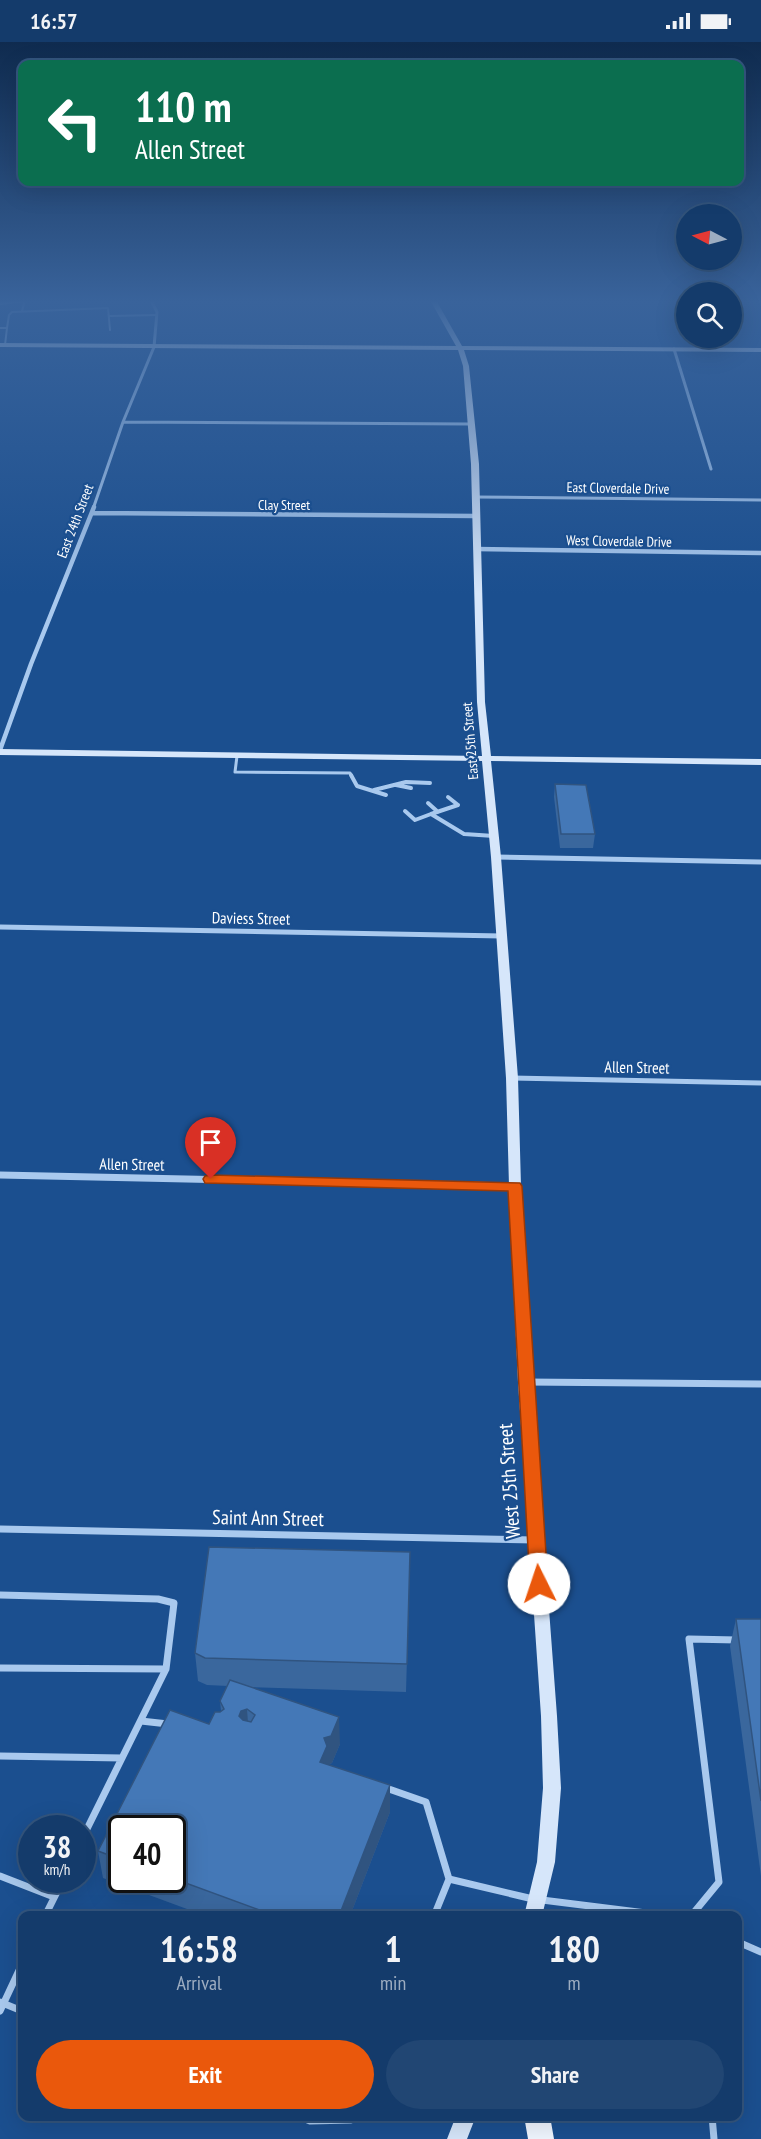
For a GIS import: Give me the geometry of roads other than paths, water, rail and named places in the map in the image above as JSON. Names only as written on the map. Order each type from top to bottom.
[{"type":"main road","points":[[538,2121],[541,2139]]},
{"type":"street","name":"East 24th Street","points":[[0,751],[31,664],[92,513],[133,398]]},
{"type":"street","name":"East 25th Street","points":[[468,398],[475,464],[481,702],[496,857],[512,1078],[515,1186]]},
{"type":"street","points":[[689,398],[711,469]]},
{"type":"street","points":[[123,422],[470,424]]},
{"type":"street","name":"East Cloverdale Drive","points":[[475,497],[761,500]]},
{"type":"street","name":"Clay Street","points":[[92,513],[475,516]]},
{"type":"street","name":"West Cloverdale Drive","points":[[476,549],[761,553]]},
{"type":"street","points":[[0,751],[761,762]]},
{"type":"street","points":[[496,857],[761,862]]},
{"type":"street","name":"Daviess Street","points":[[0,927],[502,936]]},
{"type":"street","name":"Allen Street","points":[[512,1078],[761,1083]]},
{"type":"street","name":"Allen Street","points":[[0,1175],[515,1186]]},
{"type":"street","name":"West 25th Street","points":[[515,1186],[525,1382],[552,1788],[546,1862],[535,1908]]},
{"type":"street","points":[[525,1382],[761,1384]]},
{"type":"street","name":"Saint Ann Street","points":[[0,1529],[535,1540]]},
{"type":"street","points":[[457,2139],[464,2121]]},
{"type":"lane","points":[[237,756],[234,772],[350,773],[357,786],[386,795]]},
{"type":"lane","points":[[372,791],[406,782],[430,783]]},
{"type":"lane","points":[[395,784],[411,788]]},
{"type":"lane","points":[[405,811],[415,820],[458,805],[448,797]]},
{"type":"lane","points":[[428,803],[438,812]]},
{"type":"lane","points":[[430,814],[464,834],[494,836]]},
{"type":"lane","points":[[0,1595],[158,1599],[174,1603],[166,1669],[94,1815]]},
{"type":"lane","points":[[695,1911],[719,1882],[689,1639],[740,1640]]},
{"type":"lane","points":[[0,1668],[166,1669]]},
{"type":"lane","points":[[141,1721],[174,1725]]},
{"type":"lane","points":[[0,1756],[122,1758]]},
{"type":"lane","points":[[373,1783],[426,1802],[449,1879],[436,1911]]},
{"type":"lane","points":[[0,1876],[54,1897]]},
{"type":"lane","points":[[449,1879],[535,1908],[586,1911]]},
{"type":"lane","points":[[47,1911],[56,1893]]},
{"type":"lane","points":[[742,1944],[761,1952]]},
{"type":"lane","points":[[18,1972],[1,2005],[18,2010]]},
{"type":"lane","points":[[712,2121],[714,2139]]}]
